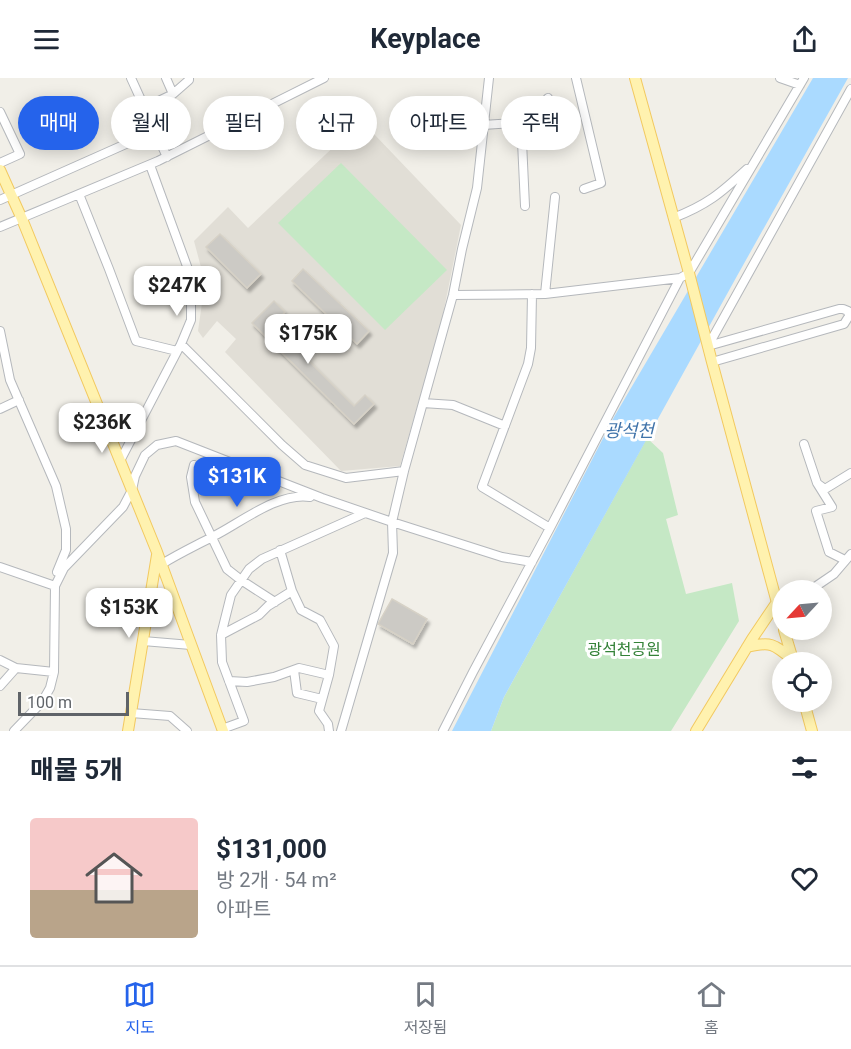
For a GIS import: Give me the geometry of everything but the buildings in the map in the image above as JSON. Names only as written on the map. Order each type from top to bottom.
[{"type":"main road","points":[[635,78],[673,218],[686,277],[705,334],[774,580]]},
{"type":"main road","points":[[0,170],[7,194],[22,219],[162,564],[222,730]]},
{"type":"main road","points":[[128,731],[157,552]]},
{"type":"main road","points":[[696,731],[747,647],[772,613]]},
{"type":"main road","points":[[747,647],[767,643],[782,652]]},
{"type":"main road","points":[[807,712],[812,731]]},
{"type":"street","points":[[131,78],[139,96]]},
{"type":"street","points":[[166,78],[173,94]]},
{"type":"street","points":[[169,96],[189,78]]},
{"type":"street","points":[[0,227],[150,165],[324,78]]},
{"type":"street","points":[[487,96],[489,78]]},
{"type":"street","points":[[576,78],[601,183],[585,189]]},
{"type":"street","points":[[443,731],[686,277],[802,81],[780,78]]},
{"type":"street","points":[[708,346],[851,89]]},
{"type":"street","points":[[0,112],[20,154],[0,163]]},
{"type":"street","points":[[0,200],[7,194],[111,150]]},
{"type":"street","points":[[163,150],[166,157]]},
{"type":"street","points":[[340,731],[393,554],[392,522],[453,295],[477,188],[481,150]]},
{"type":"street","points":[[522,150],[525,206]]},
{"type":"street","points":[[673,218],[709,202],[755,161]]},
{"type":"street","points":[[120,461],[190,321],[191,291],[188,269],[150,165]]},
{"type":"street","points":[[79,195],[136,341],[179,347],[305,465],[346,478],[404,471]]},
{"type":"street","points":[[545,294],[555,197]]},
{"type":"street","points":[[453,295],[545,294],[686,277]]},
{"type":"street","points":[[532,294],[531,348],[528,364],[482,488],[550,528]]},
{"type":"street","points":[[708,346],[839,309],[851,301]]},
{"type":"street","points":[[712,362],[847,323],[848,311],[839,309]]},
{"type":"street","points":[[0,332],[10,380],[56,486],[66,529],[66,550],[53,586],[54,672],[50,688],[42,702],[15,731]]},
{"type":"street","points":[[0,409],[19,400]]},
{"type":"street","points":[[423,403],[453,405],[505,426]]},
{"type":"street","points":[[53,586],[64,568],[123,507],[145,455],[157,445],[176,441],[365,513],[502,557],[532,561]]},
{"type":"street","points":[[804,444],[818,483],[832,507],[816,511],[829,552],[848,557],[834,574],[825,580]]},
{"type":"street","points":[[194,465],[191,477],[195,502],[227,569],[275,602]]},
{"type":"street","points":[[818,483],[825,489],[851,473]]},
{"type":"street","points":[[162,564],[262,508],[304,496],[322,498]]},
{"type":"street","points":[[222,730],[244,721],[222,662],[221,635],[231,596],[241,580],[249,569],[262,559],[365,513]]},
{"type":"street","points":[[280,550],[292,591],[301,610],[320,620],[334,646],[319,711],[328,724],[329,731]]},
{"type":"street","points":[[0,567],[53,586]]},
{"type":"street","points":[[221,635],[259,615],[292,591]]},
{"type":"street","points":[[143,641],[191,645]]},
{"type":"street","points":[[0,660],[16,668],[54,672]]},
{"type":"street","points":[[0,686],[16,668]]},
{"type":"street","points":[[229,681],[247,682],[274,677],[299,668],[329,675]]},
{"type":"street","points":[[294,670],[297,693],[322,699]]},
{"type":"street","points":[[131,713],[170,716],[187,731]]},
{"type":"shaded area","points":[[377,137],[461,225],[441,324],[400,466],[341,471],[225,352],[236,339],[217,321],[203,338],[198,331],[202,303],[202,271],[194,241],[228,207],[248,228],[330,150],[377,150]]},
{"type":"green space","points":[[341,163],[447,270],[385,330],[278,223]]},
{"type":"green space","name":"광석천공원","points":[[647,438],[663,453],[678,515],[666,519],[686,594],[732,583],[739,621],[671,731],[491,731],[504,697]]},
{"type":"water","name":"광석천","points":[[813,78],[848,78],[504,697],[491,731],[452,731],[614,417]]}]
